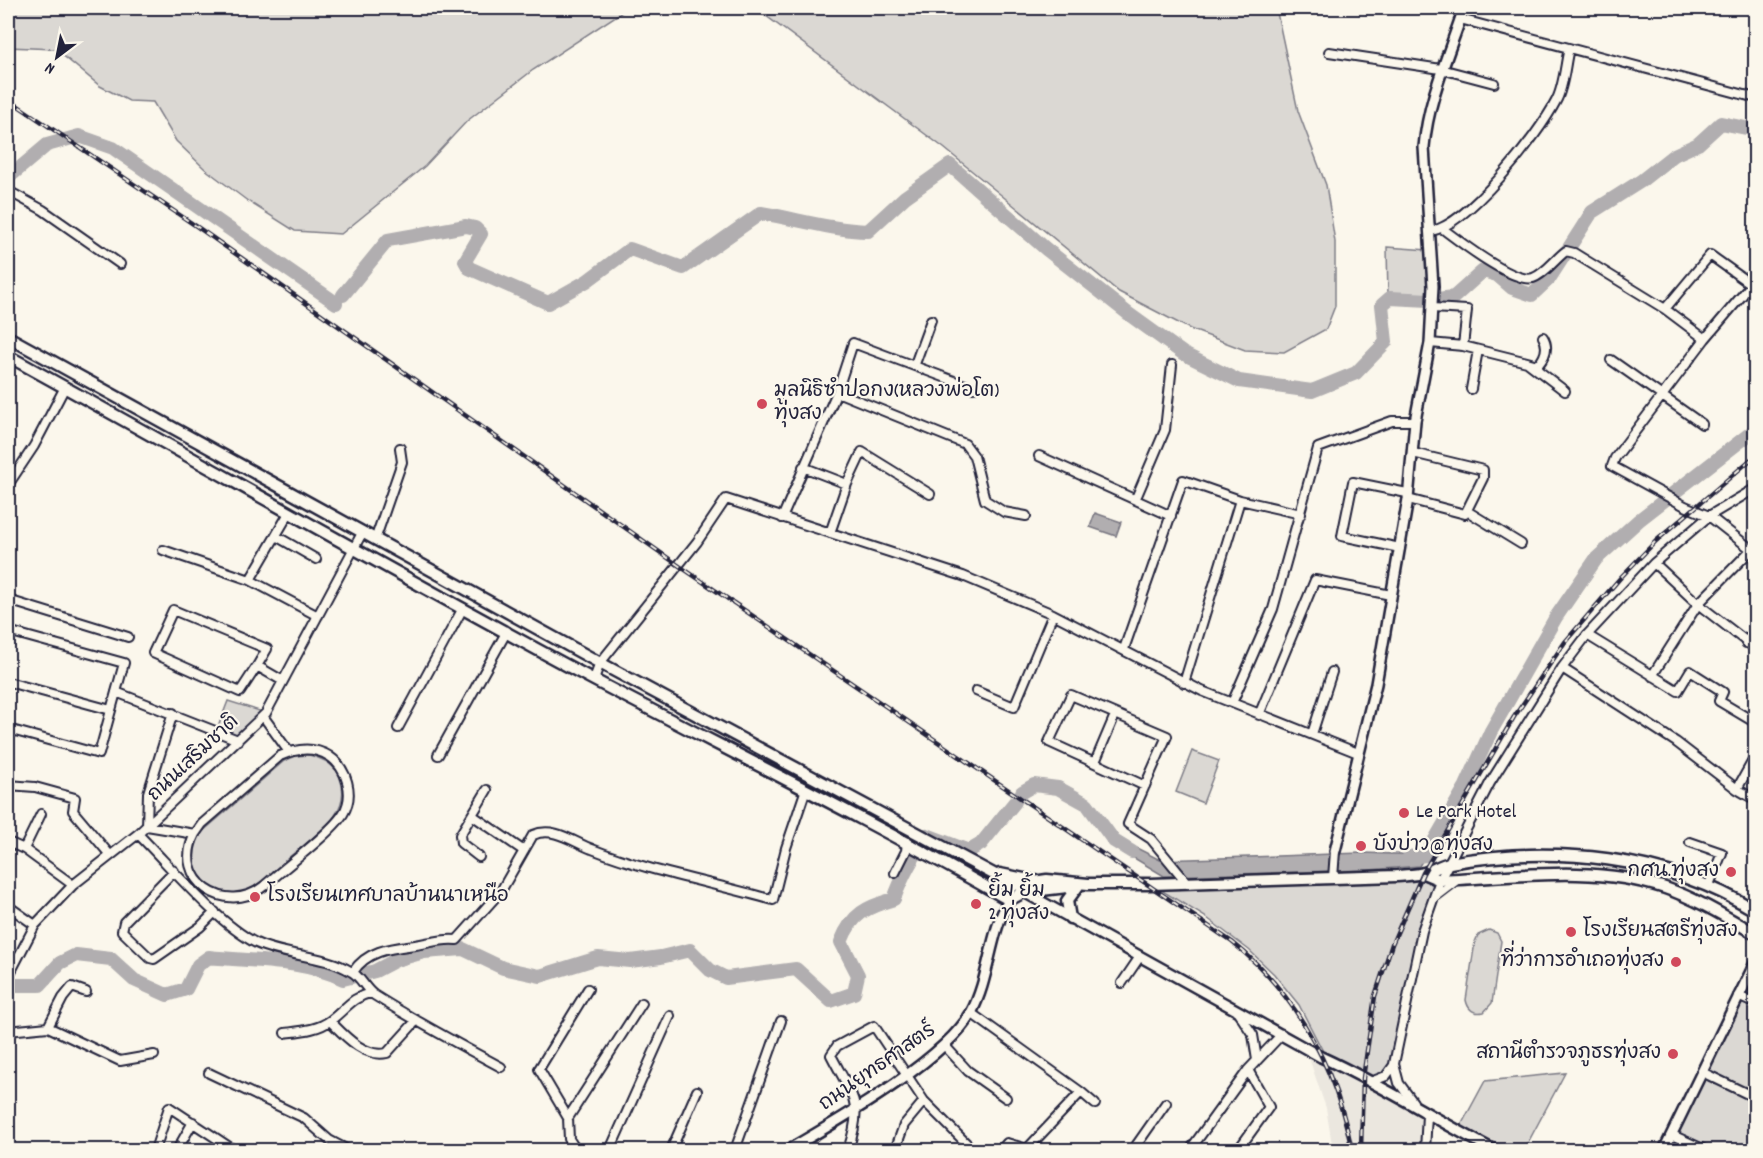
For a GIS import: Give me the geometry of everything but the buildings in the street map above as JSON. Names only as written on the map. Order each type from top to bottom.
[{"type":"main road","points":[[8,337],[600,663],[990,873],[1014,885],[1037,881],[1068,880],[1083,885]]},
{"type":"main road","points":[[8,356],[353,550],[805,792],[909,843],[1009,900],[1024,892],[1083,885],[1423,873],[1447,863],[1526,857],[1621,860],[1668,870],[1709,885],[1755,911]]},
{"type":"main road","points":[[990,873],[1037,881]]},
{"type":"main road","points":[[1423,873],[1440,880],[1556,874],[1617,879],[1664,888],[1709,907],[1755,934]]},
{"type":"main road","points":[[1070,918],[1067,901],[1083,885]]},
{"type":"street","points":[[1333,875],[1335,851],[1376,684],[1408,496],[1415,421],[1430,343],[1433,286],[1424,147],[1425,130],[1442,69],[1464,8]]},
{"type":"street","points":[[1460,19],[1755,98]]},
{"type":"street","points":[[1431,231],[1443,229],[1466,213],[1509,168],[1557,100],[1569,48]]},
{"type":"street","points":[[1329,52],[1442,69],[1494,83]]},
{"type":"street","points":[[8,195],[12,193],[43,210],[120,264]]},
{"type":"street","points":[[1443,229],[1476,253],[1521,278],[1532,278],[1541,273],[1569,251],[1665,309],[1705,339]]},
{"type":"street","points":[[1652,676],[1698,604],[1753,552],[1709,516],[1685,506],[1612,466],[1615,458],[1705,339],[1753,286],[1710,255],[1665,309]]},
{"type":"street","points":[[1432,306],[1467,310],[1463,346]]},
{"type":"street","points":[[915,364],[931,320]]},
{"type":"street","points":[[1430,343],[1463,346],[1538,365],[1547,348],[1544,337]]},
{"type":"street","points":[[782,518],[837,392],[853,343],[915,364],[973,388]]},
{"type":"street","points":[[1471,389],[1478,350]]},
{"type":"street","points":[[1611,360],[1702,424]]},
{"type":"street","points":[[1527,362],[1565,390]]},
{"type":"street","points":[[1136,498],[1165,430],[1172,365]]},
{"type":"street","points":[[8,486],[34,446],[65,387]]},
{"type":"street","points":[[837,392],[965,444],[974,456],[985,500],[1004,512],[1026,516]]},
{"type":"street","points":[[1232,703],[1273,609],[1318,448],[1392,421],[1415,421]]},
{"type":"street","points":[[375,540],[402,462],[400,448]]},
{"type":"street","points":[[830,533],[847,484],[862,452],[930,494]]},
{"type":"street","points":[[1400,548],[1342,536],[1353,482],[1465,514],[1483,478],[1483,470],[1413,453]]},
{"type":"street","points":[[1040,456],[1172,516]]},
{"type":"street","points":[[803,467],[847,484]]},
{"type":"street","points":[[1124,649],[1183,480],[1240,500],[1301,514]]},
{"type":"street","points":[[1425,1150],[1427,1115],[1406,1095],[1396,1077],[1394,1064],[1428,910],[1447,863],[1490,783],[1562,668],[1587,635],[1654,563],[1709,516],[1755,488]]},
{"type":"street","points":[[594,679],[600,663],[697,542],[726,499],[963,576],[1053,614],[1184,682],[1259,715],[1358,753]]},
{"type":"street","points":[[1184,682],[1240,500]]},
{"type":"street","points":[[1467,511],[1521,544]]},
{"type":"street","points":[[250,580],[289,513]]},
{"type":"street","name":"ถนนเสริมชาติ","points":[[8,976],[35,925],[73,885],[147,826],[263,716],[362,533]]},
{"type":"street","points":[[276,536],[316,559]]},
{"type":"street","points":[[163,550],[250,580],[318,616]]},
{"type":"street","points":[[1654,563],[1698,604],[1755,649]]},
{"type":"street","points":[[1259,715],[1315,580],[1391,595]]},
{"type":"street","points":[[8,600],[128,637]]},
{"type":"street","points":[[398,728],[463,608]]},
{"type":"street","points":[[173,610],[267,649],[257,666],[240,692],[153,653],[173,610]]},
{"type":"street","points":[[976,691],[1014,707],[1053,614]]},
{"type":"street","points":[[1746,643],[1755,628]]},
{"type":"street","points":[[8,631],[124,663],[99,754],[8,729]]},
{"type":"street","points":[[438,755],[507,631]]},
{"type":"street","points":[[1587,635],[1678,691],[1690,671],[1723,692],[1719,701],[1755,723]]},
{"type":"street","points":[[257,666],[283,681]]},
{"type":"street","points":[[1562,668],[1676,742],[1755,800]]},
{"type":"street","points":[[1312,734],[1332,672]]},
{"type":"street","points":[[8,682],[111,710]]},
{"type":"street","points":[[116,692],[238,740]]},
{"type":"street","points":[[1145,786],[1048,742],[1071,695],[1167,736],[1128,825],[1151,839],[1186,881]]},
{"type":"street","points":[[172,713],[148,794],[147,826],[195,834]]},
{"type":"street","points":[[1095,762],[1115,715]]},
{"type":"street","points":[[263,716],[289,752]]},
{"type":"street","points":[[308,749],[322,752],[334,760],[346,777],[348,798],[344,812],[335,823],[252,894],[238,898],[224,897],[204,888],[195,877],[190,862],[190,848],[195,834],[198,828],[280,756],[289,752],[308,749]]},
{"type":"street","points":[[1737,789],[1755,756]]},
{"type":"street","points":[[8,785],[35,787],[75,798],[74,811],[110,855]]},
{"type":"street","points":[[479,857],[461,843],[460,835],[487,790]]},
{"type":"street","points":[[355,975],[359,962],[391,946],[445,939],[457,940],[501,891],[533,835],[542,831],[556,832],[615,858],[773,900],[786,848],[805,792]]},
{"type":"street","points":[[24,849],[41,814]]},
{"type":"street","points":[[472,815],[524,851]]},
{"type":"street","points":[[138,834],[215,912],[254,942],[355,975],[370,993],[416,1022],[501,1067]]},
{"type":"street","points":[[8,842],[24,849],[73,885]]},
{"type":"street","points":[[1690,842],[1722,853],[1709,885]]},
{"type":"street","points":[[895,873],[909,843]]},
{"type":"street","points":[[174,871],[124,922],[122,931],[154,959],[200,927],[215,912]]},
{"type":"street","points":[[1428,910],[1441,890],[1459,879]]},
{"type":"street","points":[[1014,885],[1139,958],[1340,1067],[1373,1081],[1427,1115],[1489,1149]]},
{"type":"street","name":"ถนนยุทธศาสตร์","points":[[789,1150],[906,1075],[945,1046],[971,1013],[1009,900]]},
{"type":"street","points":[[8,906],[35,925]]},
{"type":"street","points":[[1122,983],[1139,958]]},
{"type":"street","points":[[1664,1150],[1755,961]]},
{"type":"street","points":[[48,1027],[66,992],[72,987],[86,993]]},
{"type":"street","points":[[576,1150],[569,1139],[568,1118],[539,1068],[588,989]]},
{"type":"street","points":[[285,1033],[309,1031],[330,1021],[356,997],[370,993]]},
{"type":"street","points":[[1738,996],[1755,1004]]},
{"type":"street","points":[[568,1118],[642,1003]]},
{"type":"street","points":[[1236,1009],[1253,1035],[1257,1060]]},
{"type":"street","points":[[971,1013],[1095,1104]]},
{"type":"street","points":[[610,1150],[670,1016]]},
{"type":"street","points":[[330,1021],[347,1039],[366,1050],[381,1054],[387,1053],[416,1022]]},
{"type":"street","points":[[735,1150],[781,1022]]},
{"type":"street","points":[[848,1150],[856,1127],[857,1107],[831,1055],[837,1046],[873,1026],[924,1101],[973,1150]]},
{"type":"street","points":[[8,1031],[48,1027],[120,1062],[154,1055]]},
{"type":"street","points":[[1190,1150],[1248,1070],[1281,1034]]},
{"type":"street","points":[[945,1046],[968,1071],[1006,1098]]},
{"type":"street","points":[[1373,1081],[1386,1076],[1394,1064]]},
{"type":"street","points":[[1238,1150],[1269,1107],[1248,1070]]},
{"type":"street","points":[[1702,1072],[1755,1098]]},
{"type":"street","points":[[209,1073],[304,1118],[335,1148],[348,1150]]},
{"type":"street","points":[[671,1150],[697,1091]]},
{"type":"street","points":[[1000,1150],[1007,1143],[1027,1149],[1081,1092]]},
{"type":"street","points":[[895,1150],[904,1125],[924,1101]]},
{"type":"street","points":[[1133,1150],[1166,1103]]},
{"type":"street","points":[[155,1150],[169,1107],[234,1150]]},
{"type":"street","points":[[177,1150],[193,1122]]},
{"type":"street","points":[[1672,1135],[1705,1150]]},
{"type":"shaded area","points":[[8,8],[628,8],[533,70],[467,121],[425,166],[341,234],[295,231],[249,202],[205,169],[176,141],[153,102],[129,101],[100,86],[55,49],[8,47]]},
{"type":"shaded area","points":[[745,8],[1276,8],[1298,111],[1326,185],[1335,242],[1335,306],[1326,329],[1284,352],[1245,350],[1190,329],[1119,292],[944,148],[766,16]]},
{"type":"shaded area","points":[[1387,247],[1428,250],[1429,300],[1388,297]]},
{"type":"shaded area","points":[[1095,513],[1121,522],[1116,536],[1090,527]]},
{"type":"shaded area","points":[[228,701],[266,713],[238,740],[216,732]]},
{"type":"shaded area","points":[[1192,751],[1219,761],[1203,803],[1176,792]]},
{"type":"shaded area","points":[[309,755],[328,762],[338,773],[343,791],[336,814],[318,834],[246,892],[228,894],[208,885],[200,876],[195,865],[195,850],[201,833],[284,761],[296,756]]},
{"type":"shaded area","points":[[1119,839],[1160,860],[1362,853],[1426,855],[1419,866],[1369,870],[1164,876],[1114,846]]},
{"type":"shaded area","points":[[1397,876],[1440,880],[1428,910],[1391,1071],[1373,1081],[1327,1059],[1299,1005],[1274,974],[1249,950],[1207,918],[1151,884]]},
{"type":"shaded area","points":[[1489,930],[1497,933],[1501,941],[1492,1003],[1484,1012],[1477,1012],[1470,1009],[1466,1000],[1475,942],[1478,935]]},
{"type":"shaded area","points":[[1755,961],[1755,1150],[1705,1150],[1672,1135]]},
{"type":"shaded area","points":[[1309,1058],[1384,1095],[1422,1117],[1420,1150],[1333,1150],[1326,1108]]},
{"type":"shaded area","points":[[1565,1073],[1524,1150],[1494,1150],[1458,1131],[1485,1081]]},
{"type":"waterway","points":[[343,295],[388,240],[466,226],[475,228],[481,234],[465,261],[469,268],[548,303],[587,281],[630,249],[683,268],[761,213],[868,231],[905,197],[950,165],[1046,249],[1184,354],[1239,381],[1312,391],[1356,373],[1386,342],[1382,305],[1390,298],[1429,300],[1454,297],[1483,271],[1497,275],[1512,288],[1532,295],[1549,279],[1592,212],[1641,181],[1674,155],[1698,144],[1721,123],[1756,130]]},
{"type":"waterway","points":[[8,178],[47,145],[79,136],[113,148],[336,303]]},
{"type":"waterway","points":[[1409,857],[1426,855],[1466,786],[1491,731],[1556,617],[1596,559],[1639,520],[1756,429]]},
{"type":"waterway","points":[[1022,792],[1034,785],[1058,788],[1087,804],[1114,841],[1132,852]]},
{"type":"waterway","points":[[8,985],[40,985],[60,963],[76,955],[111,959],[134,980],[167,995],[186,989],[198,965],[209,957],[277,962],[311,968],[343,979],[375,971],[396,960],[424,952],[463,949],[503,968],[540,976],[598,958],[630,961],[690,950],[710,970],[726,978],[796,969],[831,1001],[854,993],[858,975],[841,942],[845,932],[855,918],[868,908],[894,899],[913,858],[927,835],[969,851],[981,844],[1015,802]]},
{"type":"railway","points":[[8,99],[196,226],[678,565],[1232,942],[1276,985],[1310,1035],[1335,1090],[1352,1150]]},
{"type":"railway","points":[[1361,1150],[1363,1078],[1375,996],[1392,944],[1423,873],[1514,717],[1565,642],[1621,577],[1656,541],[1756,455]]},
{"type":"place","name":"มูลนิธิซำปอกง(หลวงพ่อโต) ทุ่งสง","points":[[762,404]]},
{"type":"place","name":"Le Park Hotel","points":[[1404,813]]},
{"type":"place","name":"บังบ่าว@ทุ่งสง","points":[[1361,846]]},
{"type":"place","name":"กศน.ทุ่งสง","points":[[1731,872]]},
{"type":"place","name":"โรงเรียนเทศบาลบ้านนาเหนือ","points":[[255,897]]},
{"type":"place","name":"ยิ้ม ยิ้ม 2 ทุ่งสง","points":[[976,904]]},
{"type":"place","name":"โรงเรียนสตรีทุ่งสง","points":[[1571,932]]},
{"type":"place","name":"ที่ว่าการอำเถอทุ่งสง","points":[[1676,962]]},
{"type":"place","name":"สถานีตำรวจภูธรทุ่งสง","points":[[1673,1054]]}]
